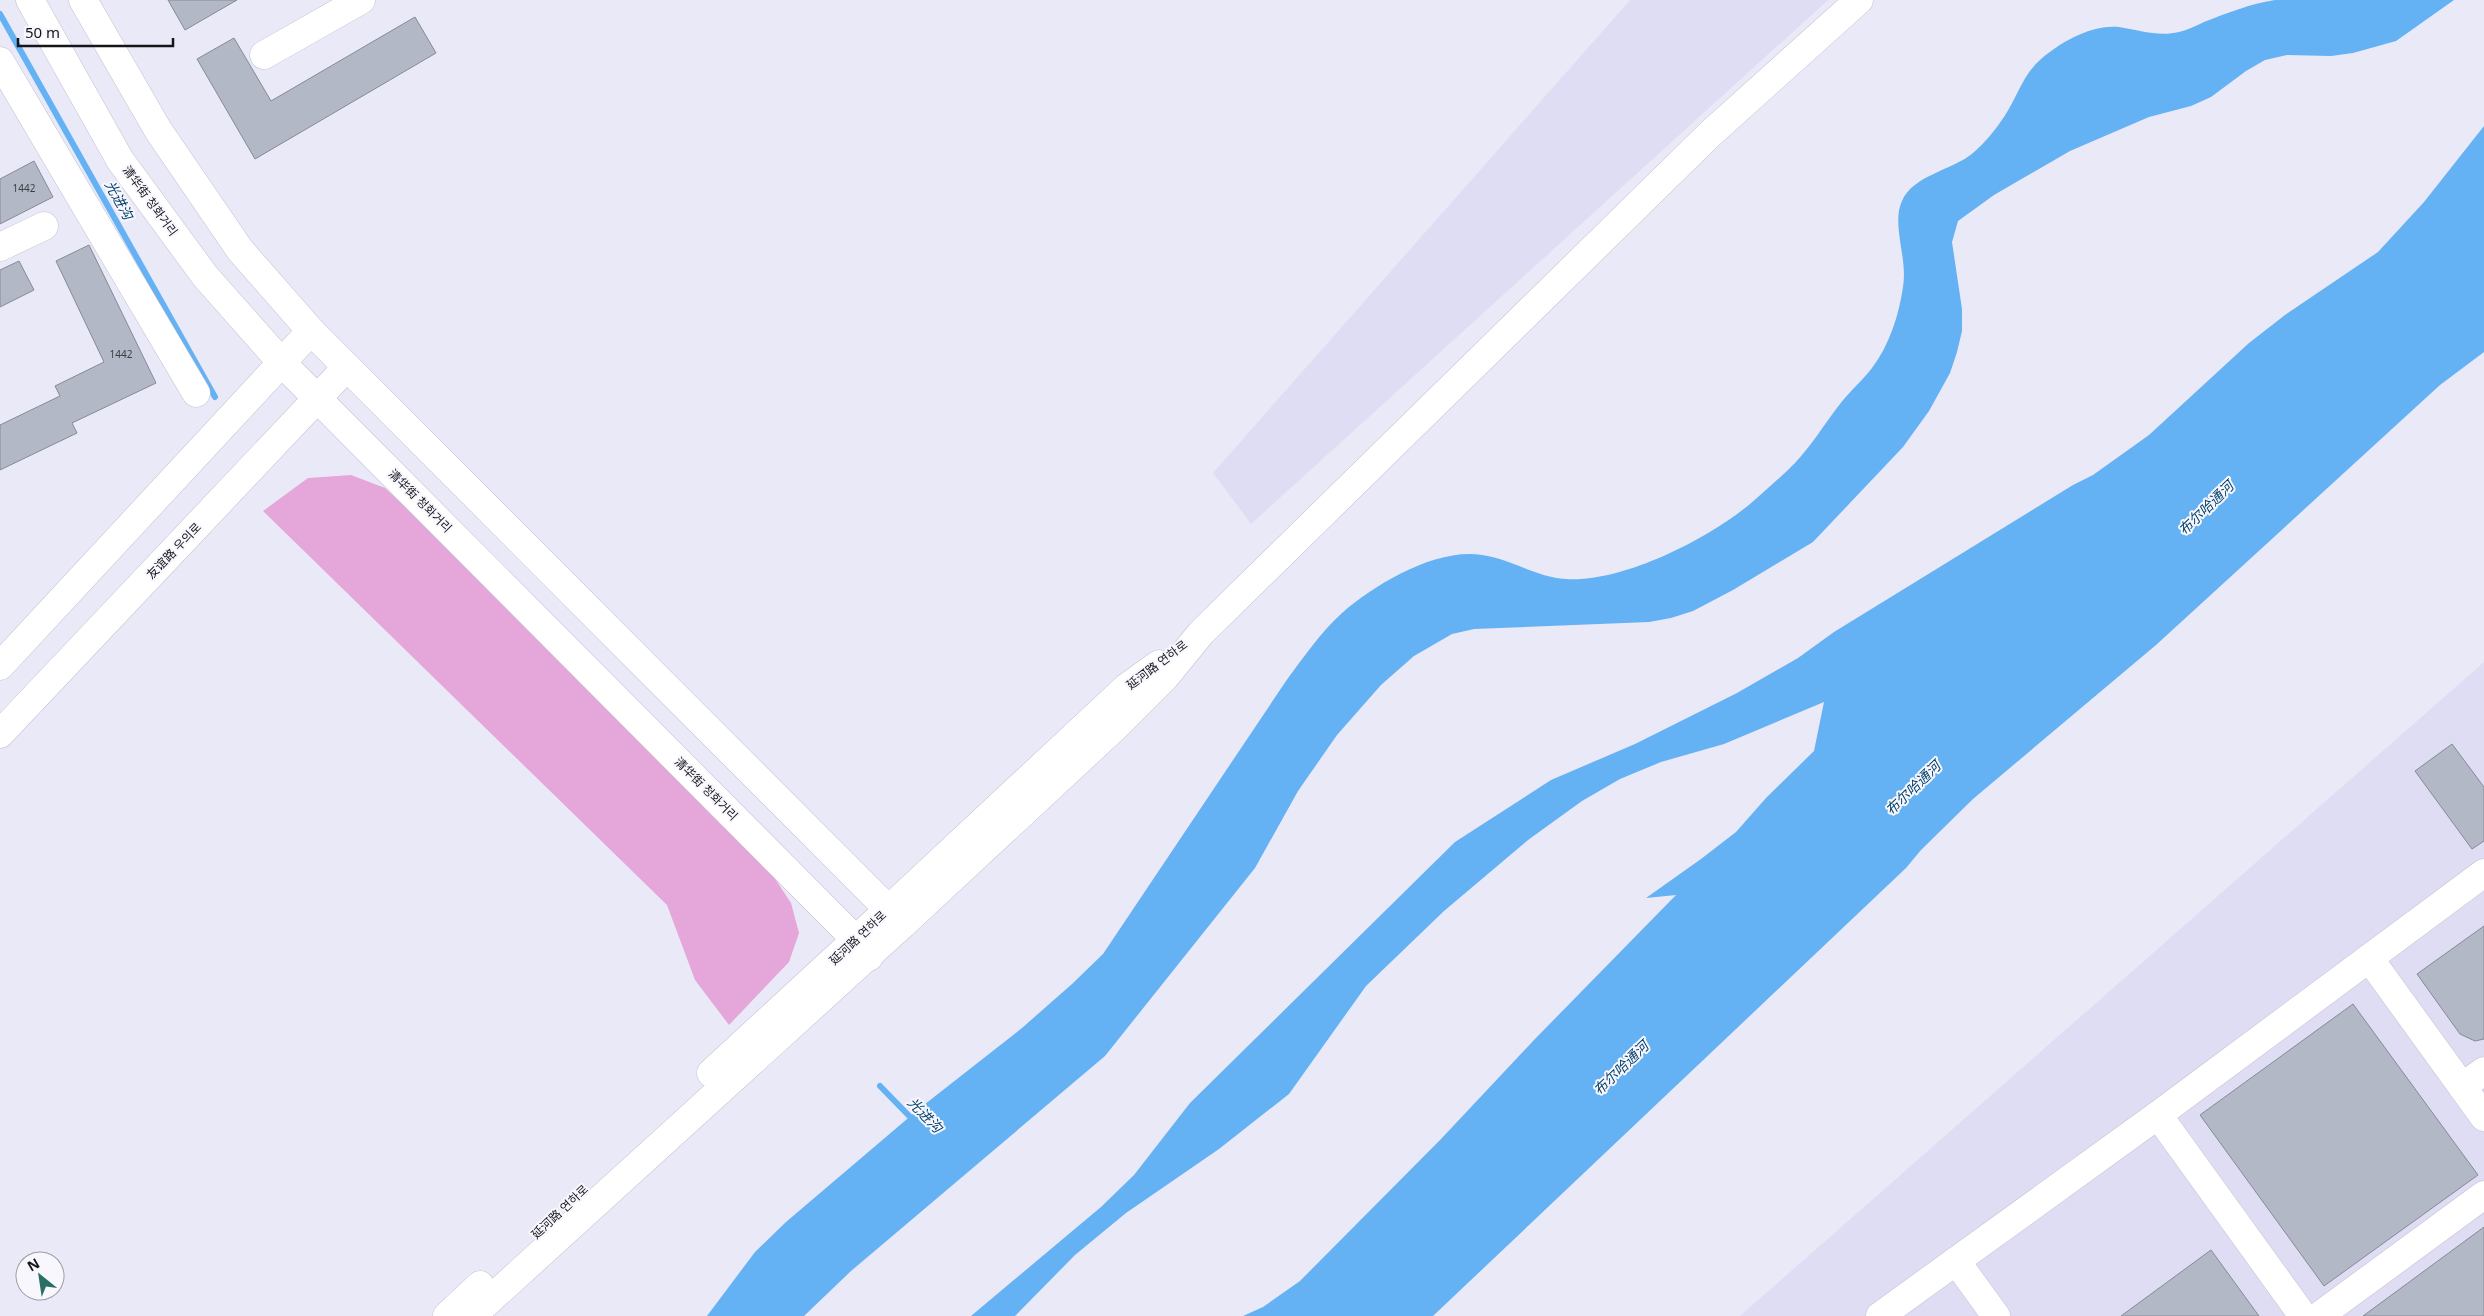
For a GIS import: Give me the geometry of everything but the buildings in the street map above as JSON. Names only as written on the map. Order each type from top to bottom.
[{"type":"main road","name":"清华街 청화거리","points":[[30,0],[120,160],[205,276],[318,399],[863,949]]},
{"type":"main road","points":[[83,0],[158,130],[240,250],[311,331],[895,917]]},
{"type":"main road","points":[[264,55],[361,0]]},
{"type":"main road","name":"延河路 연하로","points":[[472,1316],[895,917],[1114,728],[1166,676],[1200,633],[1710,134],[1858,0]]},
{"type":"main road","points":[[0,61],[196,393]]},
{"type":"main road","points":[[0,247],[44,226]]},
{"type":"main road","points":[[0,666],[311,331]]},
{"type":"main road","name":"友谊路 우의로","points":[[0,734],[347,367]]},
{"type":"main road","points":[[1880,1316],[2158,1115],[2484,873]]},
{"type":"main road","name":"延河路 연하로","points":[[447,1316],[863,949]]},
{"type":"main road","points":[[2369,958],[2484,1117]]},
{"type":"main road","points":[[2462,1087],[2484,1071]]},
{"type":"main road","points":[[2158,1115],[2303,1316]]},
{"type":"main road","points":[[2319,1316],[2484,1195]]},
{"type":"main road","points":[[1956,1261],[1996,1316]]},
{"type":"shaded area","points":[[1630,0],[1828,0],[1251,524],[1213,473]]},
{"type":"shaded area","points":[[351,475],[385,488],[410,511],[770,871],[791,903],[799,933],[789,962],[729,1025],[695,980],[667,905],[263,511],[308,478]]},
{"type":"shaded area","points":[[2484,662],[2484,1316],[1740,1316]]},
{"type":"water","points":[[2275,0],[2454,0],[2396,41],[2353,53],[2331,56],[2287,55],[2265,60],[2246,71],[2211,97],[2191,106],[2149,117],[2070,151],[1994,195],[1958,221],[1952,242],[1962,309],[1962,331],[1950,373],[1929,411],[1903,447],[1813,542],[1733,590],[1693,611],[1671,618],[1649,622],[1474,629],[1452,634],[1414,656],[1381,685],[1337,735],[1298,791],[1255,868],[1105,1056],[851,1271],[804,1316],[707,1316],[755,1252],[786,1222],[920,1108],[1022,1028],[1103,954],[1286,681],[1319,637],[1342,613],[1372,591],[1407,570],[1445,557],[1464,554],[1482,555],[1503,560],[1555,578],[1588,578],[1612,574],[1638,566],[1663,556],[1711,531],[1756,499],[1795,463],[1834,411],[1872,368],[1888,340],[1896,319],[1903,287],[1904,276],[1898,220],[1902,201],[1907,192],[1915,185],[1965,159],[1990,136],[2009,110],[2029,73],[2040,60],[2066,41],[2098,28],[2119,27],[2164,34],[2179,32],[2239,9]]},
{"type":"water","name":"布尔哈通河","points":[[2484,126],[2484,352],[2440,385],[2156,645],[1973,799],[1921,850],[1906,868],[1433,1316],[1243,1316],[1263,1307],[1300,1281],[1441,1139],[1534,1040],[1676,895],[1646,898],[1736,832],[1766,798],[1814,751],[1824,702],[1724,744],[1661,762],[1620,779],[1582,801],[1528,840],[1444,911],[1366,986],[1289,1094],[1219,1149],[1126,1213],[1075,1255],[1015,1316],[971,1316],[1101,1207],[1134,1175],[1190,1103],[1455,842],[1551,780],[1635,744],[1737,693],[1798,658],[1834,632],[2073,485],[2093,475],[2149,435],[2249,343],[2285,315],[2378,252],[2424,202]]},
{"type":"waterway","name":"光进沟","points":[[0,14],[215,397]]},
{"type":"waterway","name":"光进沟","points":[[880,1086],[916,1123]]}]
